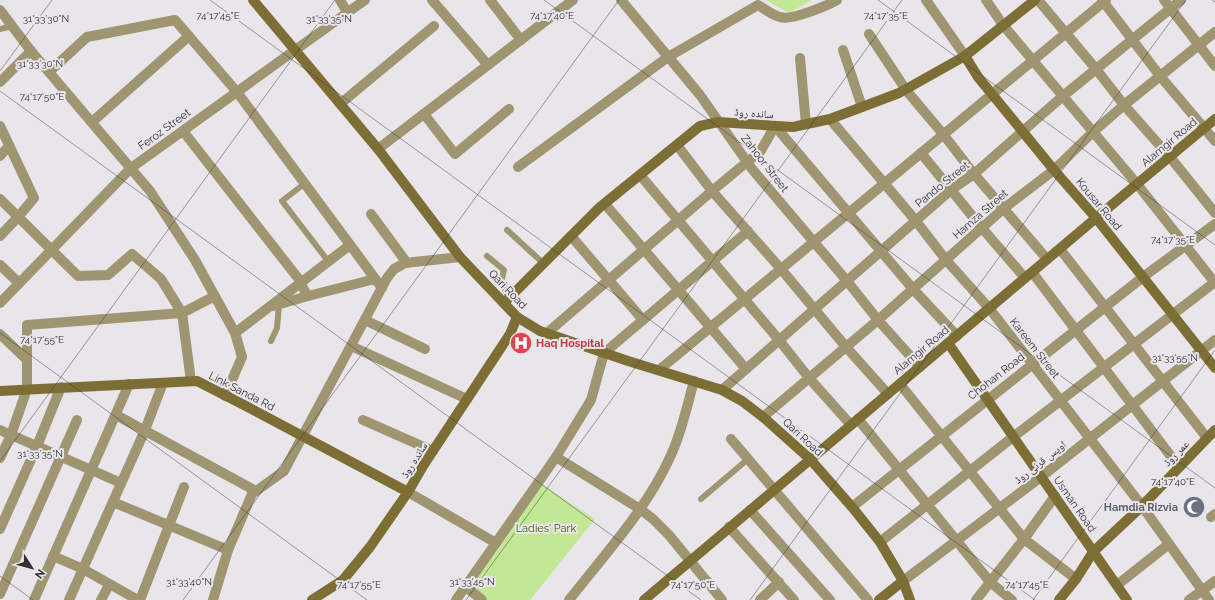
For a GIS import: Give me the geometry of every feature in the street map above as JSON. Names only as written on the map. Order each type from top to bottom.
[{"type":"street","name":"Qari Road","points":[[253,0],[378,149],[460,257],[506,300],[517,317],[540,331],[722,390],[742,401],[763,417],[810,459],[852,506],[880,542],[903,581],[910,600]]},
{"type":"street","points":[[340,0],[347,12]]},
{"type":"street","name":"Feroz Street","points":[[0,304],[130,168],[365,0]]},
{"type":"street","points":[[432,0],[488,65]]},
{"type":"street","points":[[378,149],[573,0]]},
{"type":"street","name":"Zahoor Street","points":[[621,0],[700,95],[747,162],[878,320],[920,367]]},
{"type":"street","points":[[518,167],[668,57],[758,2],[780,18],[789,18],[837,0]]},
{"type":"street","points":[[926,0],[965,56]]},
{"type":"street","points":[[880,542],[1172,314],[1215,283],[1137,184],[1004,25],[986,0]]},
{"type":"street","name":"ساندہ روڈ","points":[[506,300],[604,204],[700,126],[718,122],[792,127],[830,119],[862,108],[906,90],[965,56],[1035,0]]},
{"type":"street","points":[[1038,0],[1215,213]]},
{"type":"street","points":[[1164,0],[1198,46],[1215,66]]},
{"type":"street","name":"Pando Street","points":[[722,390],[952,189],[974,174],[1063,96],[1181,0]]},
{"type":"street","points":[[659,370],[1104,1],[1160,76],[1215,141]]},
{"type":"street","points":[[495,2],[522,40]]},
{"type":"street","points":[[0,10],[31,51],[150,191],[195,260],[235,333],[242,357],[225,396]]},
{"type":"street","points":[[49,72],[87,37],[175,20],[237,92],[378,284]]},
{"type":"street","points":[[340,104],[434,26]]},
{"type":"street","name":"Hamza Street","points":[[763,417],[878,320],[1003,209],[1054,170],[1093,132],[1124,105],[1215,32]]},
{"type":"street","points":[[869,34],[906,90],[1003,209],[1048,259]]},
{"type":"street","points":[[92,122],[189,36]]},
{"type":"street","points":[[843,50],[862,108]]},
{"type":"street","points":[[0,82],[31,51]]},
{"type":"street","name":"Kousar Road","points":[[965,56],[978,77],[1054,170],[1096,218],[1215,368]]},
{"type":"street","points":[[800,58],[806,124]]},
{"type":"street","points":[[424,114],[456,154],[509,109]]},
{"type":"street","name":"Kareem Street","points":[[830,119],[916,221],[946,260],[989,308],[1142,506],[1209,600]]},
{"type":"street","name":"Alamgir Road","points":[[644,600],[1215,119]]},
{"type":"street","points":[[0,126],[34,198],[0,236]]},
{"type":"street","points":[[547,333],[712,191],[760,152],[775,126],[848,214],[913,289],[957,336]]},
{"type":"street","points":[[183,131],[301,282],[308,296]]},
{"type":"street","points":[[677,145],[712,191],[816,309],[846,347],[888,394]]},
{"type":"street","points":[[0,156],[9,146]]},
{"type":"street","points":[[921,152],[982,228],[1028,275],[1075,330],[1179,467]]},
{"type":"street","points":[[640,175],[745,299],[809,378],[899,469],[990,582],[1012,600]]},
{"type":"street","points":[[0,199],[78,276],[108,275],[130,255],[135,255],[161,279],[182,313],[191,381]]},
{"type":"street","points":[[604,204],[746,369]]},
{"type":"street","points":[[371,214],[407,263]]},
{"type":"street","name":"Chohan Road","points":[[852,506],[1143,277],[1215,224]]},
{"type":"street","points":[[456,600],[556,457],[591,400],[604,353],[748,231]]},
{"type":"street","points":[[571,236],[643,320]]},
{"type":"street","points":[[235,333],[350,245]]},
{"type":"street","points":[[1060,249],[1207,438]]},
{"type":"street","points":[[213,600],[228,550],[252,494],[284,471],[365,320],[378,284],[394,268],[407,263],[460,257]]},
{"type":"street","points":[[0,265],[19,283]]},
{"type":"street","points":[[267,308],[308,296],[378,284]]},
{"type":"street","points":[[0,458],[11,435],[27,389],[27,325],[182,313],[215,296]]},
{"type":"street","name":"ساندہ روڈ","points":[[312,600],[343,580],[370,547],[408,492],[510,334],[517,317]]},
{"type":"street","points":[[365,320],[425,349]]},
{"type":"street","points":[[0,334],[27,360]]},
{"type":"street","name":"اویس قرنی روڈ","points":[[879,600],[1041,477],[1215,340]]},
{"type":"street","name":"Usman Road","points":[[948,343],[1127,600]]},
{"type":"street","points":[[351,346],[467,399]]},
{"type":"street","name":"Link Sanda Rd","points":[[0,391],[197,381],[408,492]]},
{"type":"street","points":[[569,600],[640,509],[671,455],[694,381]]},
{"type":"street","points":[[69,600],[145,430],[163,383]]},
{"type":"street","points":[[34,600],[129,384]]},
{"type":"street","points":[[900,384],[1024,539],[1076,579]]},
{"type":"street","points":[[0,529],[37,446],[61,387]]},
{"type":"street","points":[[116,414],[256,491]]},
{"type":"street","points":[[0,594],[77,420]]},
{"type":"street","points":[[363,420],[433,452]]},
{"type":"street","points":[[0,430],[121,483]]},
{"type":"street","name":"عمر روڈ","points":[[1065,598],[1093,552],[1142,506],[1215,430]]},
{"type":"street","points":[[731,439],[868,600]]},
{"type":"street","points":[[556,457],[640,509],[653,519],[722,600]]},
{"type":"street","points":[[54,556],[83,569],[108,585],[139,600],[184,487]]},
{"type":"street","points":[[408,492],[496,543]]},
{"type":"street","points":[[976,600],[1024,539],[1055,496]]},
{"type":"street","points":[[113,502],[228,550]]},
{"type":"street","points":[[750,510],[830,600]]},
{"type":"street","points":[[729,527],[794,600]]},
{"type":"street","points":[[1117,585],[1169,544]]},
{"type":"street","points":[[1189,600],[1215,581]]},
{"type":"street","points":[[760,600],[779,582]]},
{"type":"street","points":[[101,600],[108,585]]},
{"type":"street","points":[[466,587],[482,600]]},
{"type":"lane","points":[[0,29],[12,26]]},
{"type":"lane","points":[[304,184],[282,201],[328,261]]},
{"type":"lane","points":[[507,230],[543,263]]},
{"type":"lane","points":[[487,256],[504,270],[501,283],[506,300]]},
{"type":"lane","points":[[271,341],[277,328],[279,305]]},
{"type":"lane","points":[[701,499],[748,459]]},
{"type":"green space","points":[[766,0],[812,0],[789,13]]},
{"type":"green space","name":"Ladies' Park","points":[[538,482],[595,519],[530,600],[482,600],[466,587]]},
{"type":"place","name":"Haq Hospital","points":[[521,343]]},
{"type":"place","name":"Hamdia Rizvia","points":[[1194,507]]}]
